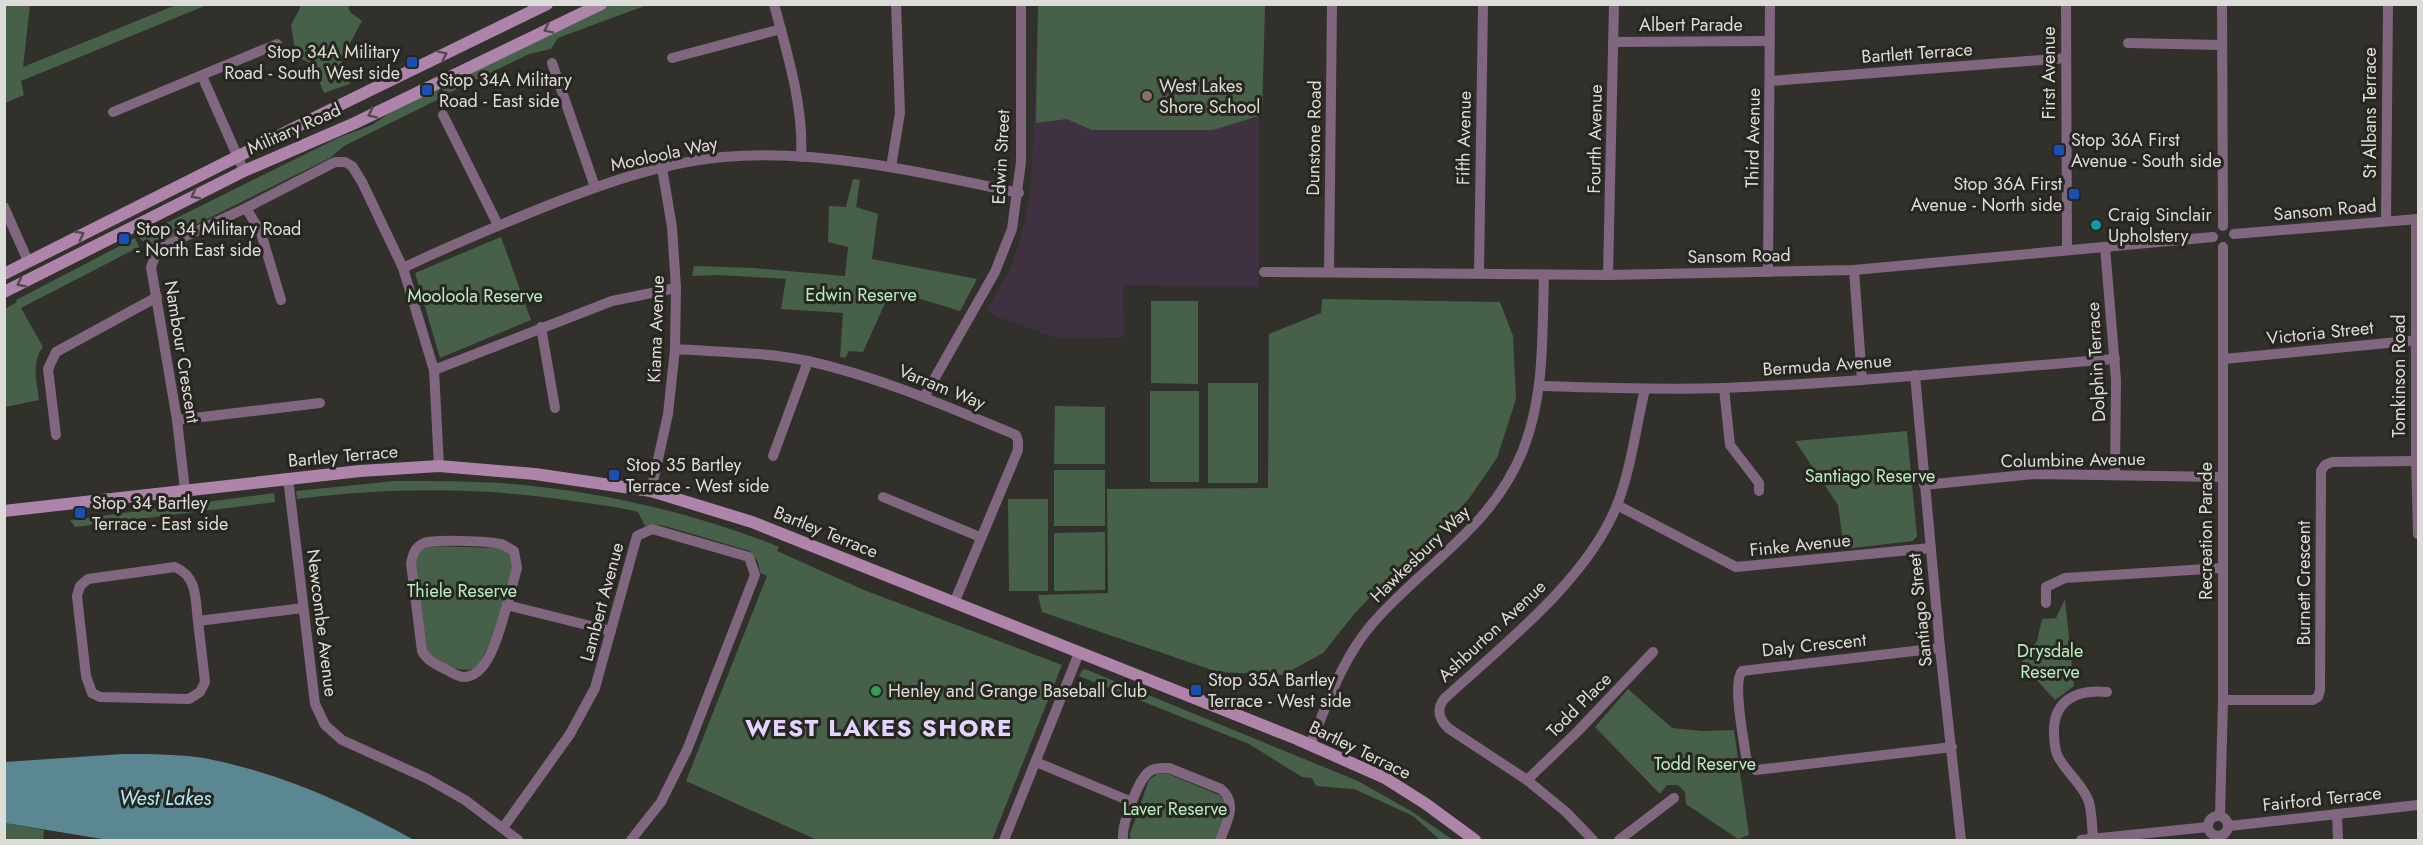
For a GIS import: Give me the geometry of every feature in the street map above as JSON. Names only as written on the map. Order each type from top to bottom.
[{"type":"street","name":"Military Road","points":[[4,274],[547,4]]},
{"type":"street","points":[[774,4],[793,76],[802,141],[801,156]]},
{"type":"street","points":[[891,167],[900,113],[896,4]]},
{"type":"street","name":"Edwin Street","points":[[924,397],[1005,250],[1019,193],[1021,4]]},
{"type":"street","name":"Dunstone Road","points":[[1329,272],[1332,4]]},
{"type":"street","name":"Fifth Avenue","points":[[1479,273],[1483,4]]},
{"type":"street","name":"Fourth Avenue","points":[[1608,275],[1614,4]]},
{"type":"street","name":"Third Avenue","points":[[1768,272],[1770,4]]},
{"type":"street","name":"First Avenue","points":[[2066,4],[2067,250]]},
{"type":"street","points":[[2222,4],[2223,226]]},
{"type":"street","name":"St Albans Terrace","points":[[2386,221],[2388,4]]},
{"type":"street","name":"Military Road","points":[[4,292],[244,171],[355,123],[593,6]]},
{"type":"street","points":[[672,58],[780,29]]},
{"type":"street","name":"Albert Parade","points":[[1613,42],[1769,41]]},
{"type":"street","points":[[113,112],[277,44]]},
{"type":"street","points":[[2128,44],[2221,45]]},
{"type":"street","name":"Bartlett Terrace","points":[[1770,81],[2066,58]]},
{"type":"street","points":[[552,63],[595,187]]},
{"type":"street","points":[[202,76],[244,171]]},
{"type":"street","points":[[443,115],[498,225]]},
{"type":"street","name":"Mooloola Way","points":[[403,268],[498,225],[595,187],[662,168],[723,157],[801,156],[891,167],[1019,193]]},
{"type":"street","name":"Nambour Crescent","points":[[185,490],[177,420],[151,267],[158,249],[246,208],[335,162],[345,162],[352,166],[403,268],[434,370],[439,466]]},
{"type":"street","name":"Kiama Avenue","points":[[651,491],[668,414],[675,350],[676,288],[672,227],[662,168]]},
{"type":"street","points":[[4,207],[28,261]]},
{"type":"street","points":[[246,208],[261,233],[281,300]]},
{"type":"street","name":"Sansom Road","points":[[2234,234],[2417,219]]},
{"type":"street","name":"Tomkinson Road","points":[[2417,219],[2418,534]]},
{"type":"street","points":[[2223,226],[2230,228],[2234,234],[2233,242],[2223,247],[2215,243],[2213,237],[2216,229],[2223,226]]},
{"type":"street","name":"Sansom Road","points":[[1264,272],[1608,275],[1854,270],[2213,237]]},
{"type":"street","name":"Dolphin Terrace","points":[[2105,247],[2115,359],[2115,475]]},
{"type":"street","name":"Recreation Parade","points":[[2220,816],[2223,700],[2223,247]]},
{"type":"street","points":[[1854,270],[1862,381]]},
{"type":"street","name":"Hawkesbury Way","points":[[1310,745],[1342,668],[1358,643],[1395,601],[1465,537],[1486,513],[1504,489],[1523,451],[1540,386],[1544,275]]},
{"type":"street","points":[[434,370],[612,301],[676,288]]},
{"type":"street","points":[[56,435],[48,369],[56,352],[157,297]]},
{"type":"street","points":[[541,327],[555,408]]},
{"type":"street","name":"Victoria Street","points":[[2224,359],[2417,340]]},
{"type":"street","name":"Varram Way","points":[[675,350],[751,352],[808,361],[881,381],[1016,435],[1018,450],[954,603]]},
{"type":"street","name":"Bermuda Avenue","points":[[1540,386],[1645,389],[1724,388],[1862,381],[2115,359]]},
{"type":"street","points":[[773,456],[808,361]]},
{"type":"street","name":"Santiago Street","points":[[1915,375],[1930,548],[1961,840]]},
{"type":"street","points":[[1724,388],[1730,445],[1759,483],[1759,491]]},
{"type":"street","name":"Ashburton Avenue","points":[[1593,840],[1566,812],[1527,780],[1448,728],[1442,722],[1440,706],[1444,699],[1557,594],[1578,571],[1599,540],[1617,505],[1645,389]]},
{"type":"street","points":[[177,420],[320,403]]},
{"type":"street","name":"Burnett Crescent","points":[[2223,700],[2313,700],[2318,697],[2320,690],[2321,471],[2325,465],[2332,462],[2416,461]]},
{"type":"street","name":"Bartley Terrace","points":[[4,511],[288,478],[439,466],[536,474],[651,491],[752,522],[1310,745],[1384,778],[1426,804],[1475,840]]},
{"type":"street","name":"Columbine Avenue","points":[[1924,485],[2035,474],[2223,477]]},
{"type":"street","name":"Newcombe Avenue","points":[[288,478],[315,704],[325,725],[342,740],[426,778],[465,800],[518,840]]},
{"type":"street","points":[[883,497],[980,537]]},
{"type":"street","name":"Finke Avenue","points":[[1617,505],[1737,567],[1930,548]]},
{"type":"street","name":"Lambert Avenue","points":[[503,828],[570,734],[595,688],[637,536],[652,529],[662,530],[749,557],[755,575],[687,750],[661,802],[631,840]]},
{"type":"street","points":[[428,542],[478,542],[507,546],[514,551],[517,568],[507,605],[497,637],[483,668],[474,675],[458,675],[430,661],[422,651],[411,563],[416,549],[428,542]]},
{"type":"street","points":[[175,567],[186,572],[193,582],[198,621],[205,682],[200,692],[189,699],[100,697],[92,693],[86,676],[77,596],[80,586],[88,579],[175,567]]},
{"type":"street","points":[[2046,603],[2046,587],[2066,578],[2222,568]]},
{"type":"street","points":[[507,605],[612,631]]},
{"type":"street","points":[[198,621],[303,608]]},
{"type":"street","name":"Daly Crescent","points":[[1940,648],[1742,671],[1739,675],[1738,688],[1746,757],[1750,766],[1756,770],[1952,747]]},
{"type":"street","name":"Todd Place","points":[[1527,780],[1578,731],[1653,652]]},
{"type":"street","points":[[1004,840],[1079,653]]},
{"type":"street","points":[[2093,839],[2089,804],[2083,789],[2059,759],[2054,737],[2054,720],[2056,711],[2076,695],[2094,691],[2107,692]]},
{"type":"street","points":[[1036,762],[1132,802]]},
{"type":"street","points":[[1123,840],[1122,832],[1132,802],[1146,774],[1161,768],[1169,768],[1221,789],[1227,794],[1232,806],[1220,840]]},
{"type":"street","points":[[1619,840],[1674,798]]},
{"type":"street","name":"Fairford Terrace","points":[[2229,826],[2418,805]]},
{"type":"street","points":[[2337,814],[2338,840]]},
{"type":"street","points":[[2220,816],[2226,819],[2229,826],[2226,832],[2219,836],[2213,835],[2208,827],[2212,818],[2220,816]]},
{"type":"street","points":[[2081,840],[2208,827]]},
{"type":"shaded area","name":"West Lakes Shore School","points":[[1038,5],[1259,5],[1259,287],[1123,285],[1124,337],[1057,338],[995,316],[987,310],[1011,267],[1022,233],[1031,187]]},
{"type":"green space","points":[[5,4],[30,5],[23,67],[176,5],[207,5],[21,81],[24,95],[5,103]]},
{"type":"green space","points":[[609,4],[647,5],[558,38],[551,49],[529,54],[445,95],[441,87]]},
{"type":"green space","points":[[299,5],[348,5],[350,12],[362,21],[341,60],[350,84],[324,93],[312,64],[296,56],[291,25],[300,8]]},
{"type":"green space","points":[[1038,5],[1265,5],[1262,115],[1213,130],[1092,130],[1067,119],[1036,123]]},
{"type":"green space","points":[[438,88],[443,97],[344,146],[330,158],[152,248],[138,237],[340,137],[372,125],[397,108]]},
{"type":"green space","name":"Edwin Reserve","points":[[853,179],[860,180],[856,207],[878,214],[872,259],[977,279],[960,311],[891,290],[863,352],[849,351],[845,358],[840,357],[843,313],[781,309],[786,279],[719,275],[692,276],[694,266],[754,268],[845,276],[848,247],[828,242],[829,206],[846,207]]},
{"type":"green space","name":"Mooloola Reserve","points":[[501,237],[531,320],[440,358],[415,273]]},
{"type":"green space","points":[[135,238],[139,247],[21,308],[43,347],[36,366],[39,400],[5,407],[5,309],[17,302],[16,300]]},
{"type":"green space","points":[[1322,299],[1500,302],[1513,336],[1516,399],[1497,458],[1470,497],[1440,532],[1393,573],[1355,613],[1323,653],[1283,675],[1218,672],[1042,612],[1038,595],[1108,593],[1107,489],[1268,488],[1269,334],[1321,313]]},
{"type":"green space","points":[[1151,301],[1198,301],[1198,384],[1151,383]]},
{"type":"green space","points":[[1208,383],[1258,383],[1258,483],[1208,483]]},
{"type":"green space","points":[[1150,391],[1199,391],[1199,482],[1150,482]]},
{"type":"green space","points":[[1055,406],[1105,407],[1105,464],[1054,464]]},
{"type":"green space","name":"Santiago Reserve","points":[[1907,431],[1917,536],[1913,541],[1844,549],[1838,505],[1795,441]]},
{"type":"green space","points":[[1054,470],[1105,470],[1105,526],[1054,526]]},
{"type":"green space","points":[[395,481],[513,484],[615,498],[682,514],[779,547],[777,551],[864,590],[1062,665],[992,840],[817,840],[686,781],[767,576],[760,573],[758,562],[750,551],[665,526],[653,524],[645,526],[638,512],[544,497],[439,490],[368,492],[297,499],[296,491]]},
{"type":"green space","points":[[274,493],[275,502],[75,527],[70,520]]},
{"type":"green space","points":[[1008,499],[1048,499],[1048,591],[1009,591]]},
{"type":"green space","points":[[1105,532],[1105,590],[1054,591],[1054,533]]},
{"type":"green space","name":"Thiele Reserve","points":[[427,546],[498,548],[510,553],[514,563],[495,633],[477,668],[463,670],[448,666],[435,659],[425,648],[415,564],[420,550]]},
{"type":"green space","name":"Drysdale Reserve","points":[[2065,599],[2074,686],[2055,700],[2021,663],[2037,641],[2042,619],[2056,618]]},
{"type":"green space","points":[[1085,669],[1358,781],[1411,811],[1453,840],[1440,840],[1413,816],[1354,789],[1316,786],[1312,778],[1302,777],[1249,744],[1079,676]]},
{"type":"green space","name":"Todd Reserve","points":[[1628,689],[1672,728],[1702,731],[1734,730],[1749,835],[1738,839],[1686,804],[1685,792],[1678,785],[1667,785],[1660,794],[1595,727]]},
{"type":"green space","name":"Laver Reserve","points":[[1166,773],[1219,795],[1225,802],[1226,813],[1214,840],[1130,840],[1130,834],[1149,780],[1157,774]]},
{"type":"green space","points":[[5,823],[44,830],[43,840],[5,840]]},
{"type":"water","name":"West Lakes","points":[[122,754],[198,757],[236,765],[315,792],[365,814],[414,840],[108,840],[5,823],[5,762]]},
{"type":"place","name":"Stop 34A Military Road - South West side","points":[[412,62]]},
{"type":"place","name":"Stop 34A Military Road - East side","points":[[427,90]]},
{"type":"place","name":"West Lakes Shore School","points":[[1147,96]]},
{"type":"place","name":"Stop 36A First Avenue - South side","points":[[2059,150]]},
{"type":"place","name":"Stop 36A First Avenue - North side","points":[[2074,194]]},
{"type":"place","name":"Craig Sinclair Upholstery","points":[[2096,225]]},
{"type":"place","name":"Stop 34 Military Road - North East side","points":[[124,239]]},
{"type":"place","name":"Stop 35 Bartley Terrace - West side","points":[[614,475]]},
{"type":"place","name":"Stop 34 Bartley Terrace - East side","points":[[80,513]]},
{"type":"place","name":"Stop 35A Bartley Terrace - West side","points":[[1196,690]]},
{"type":"place","name":"Henley and Grange Baseball Club","points":[[876,691]]},
{"type":"district","name":"WEST LAKES SHORE","points":[[879,727]]}]
